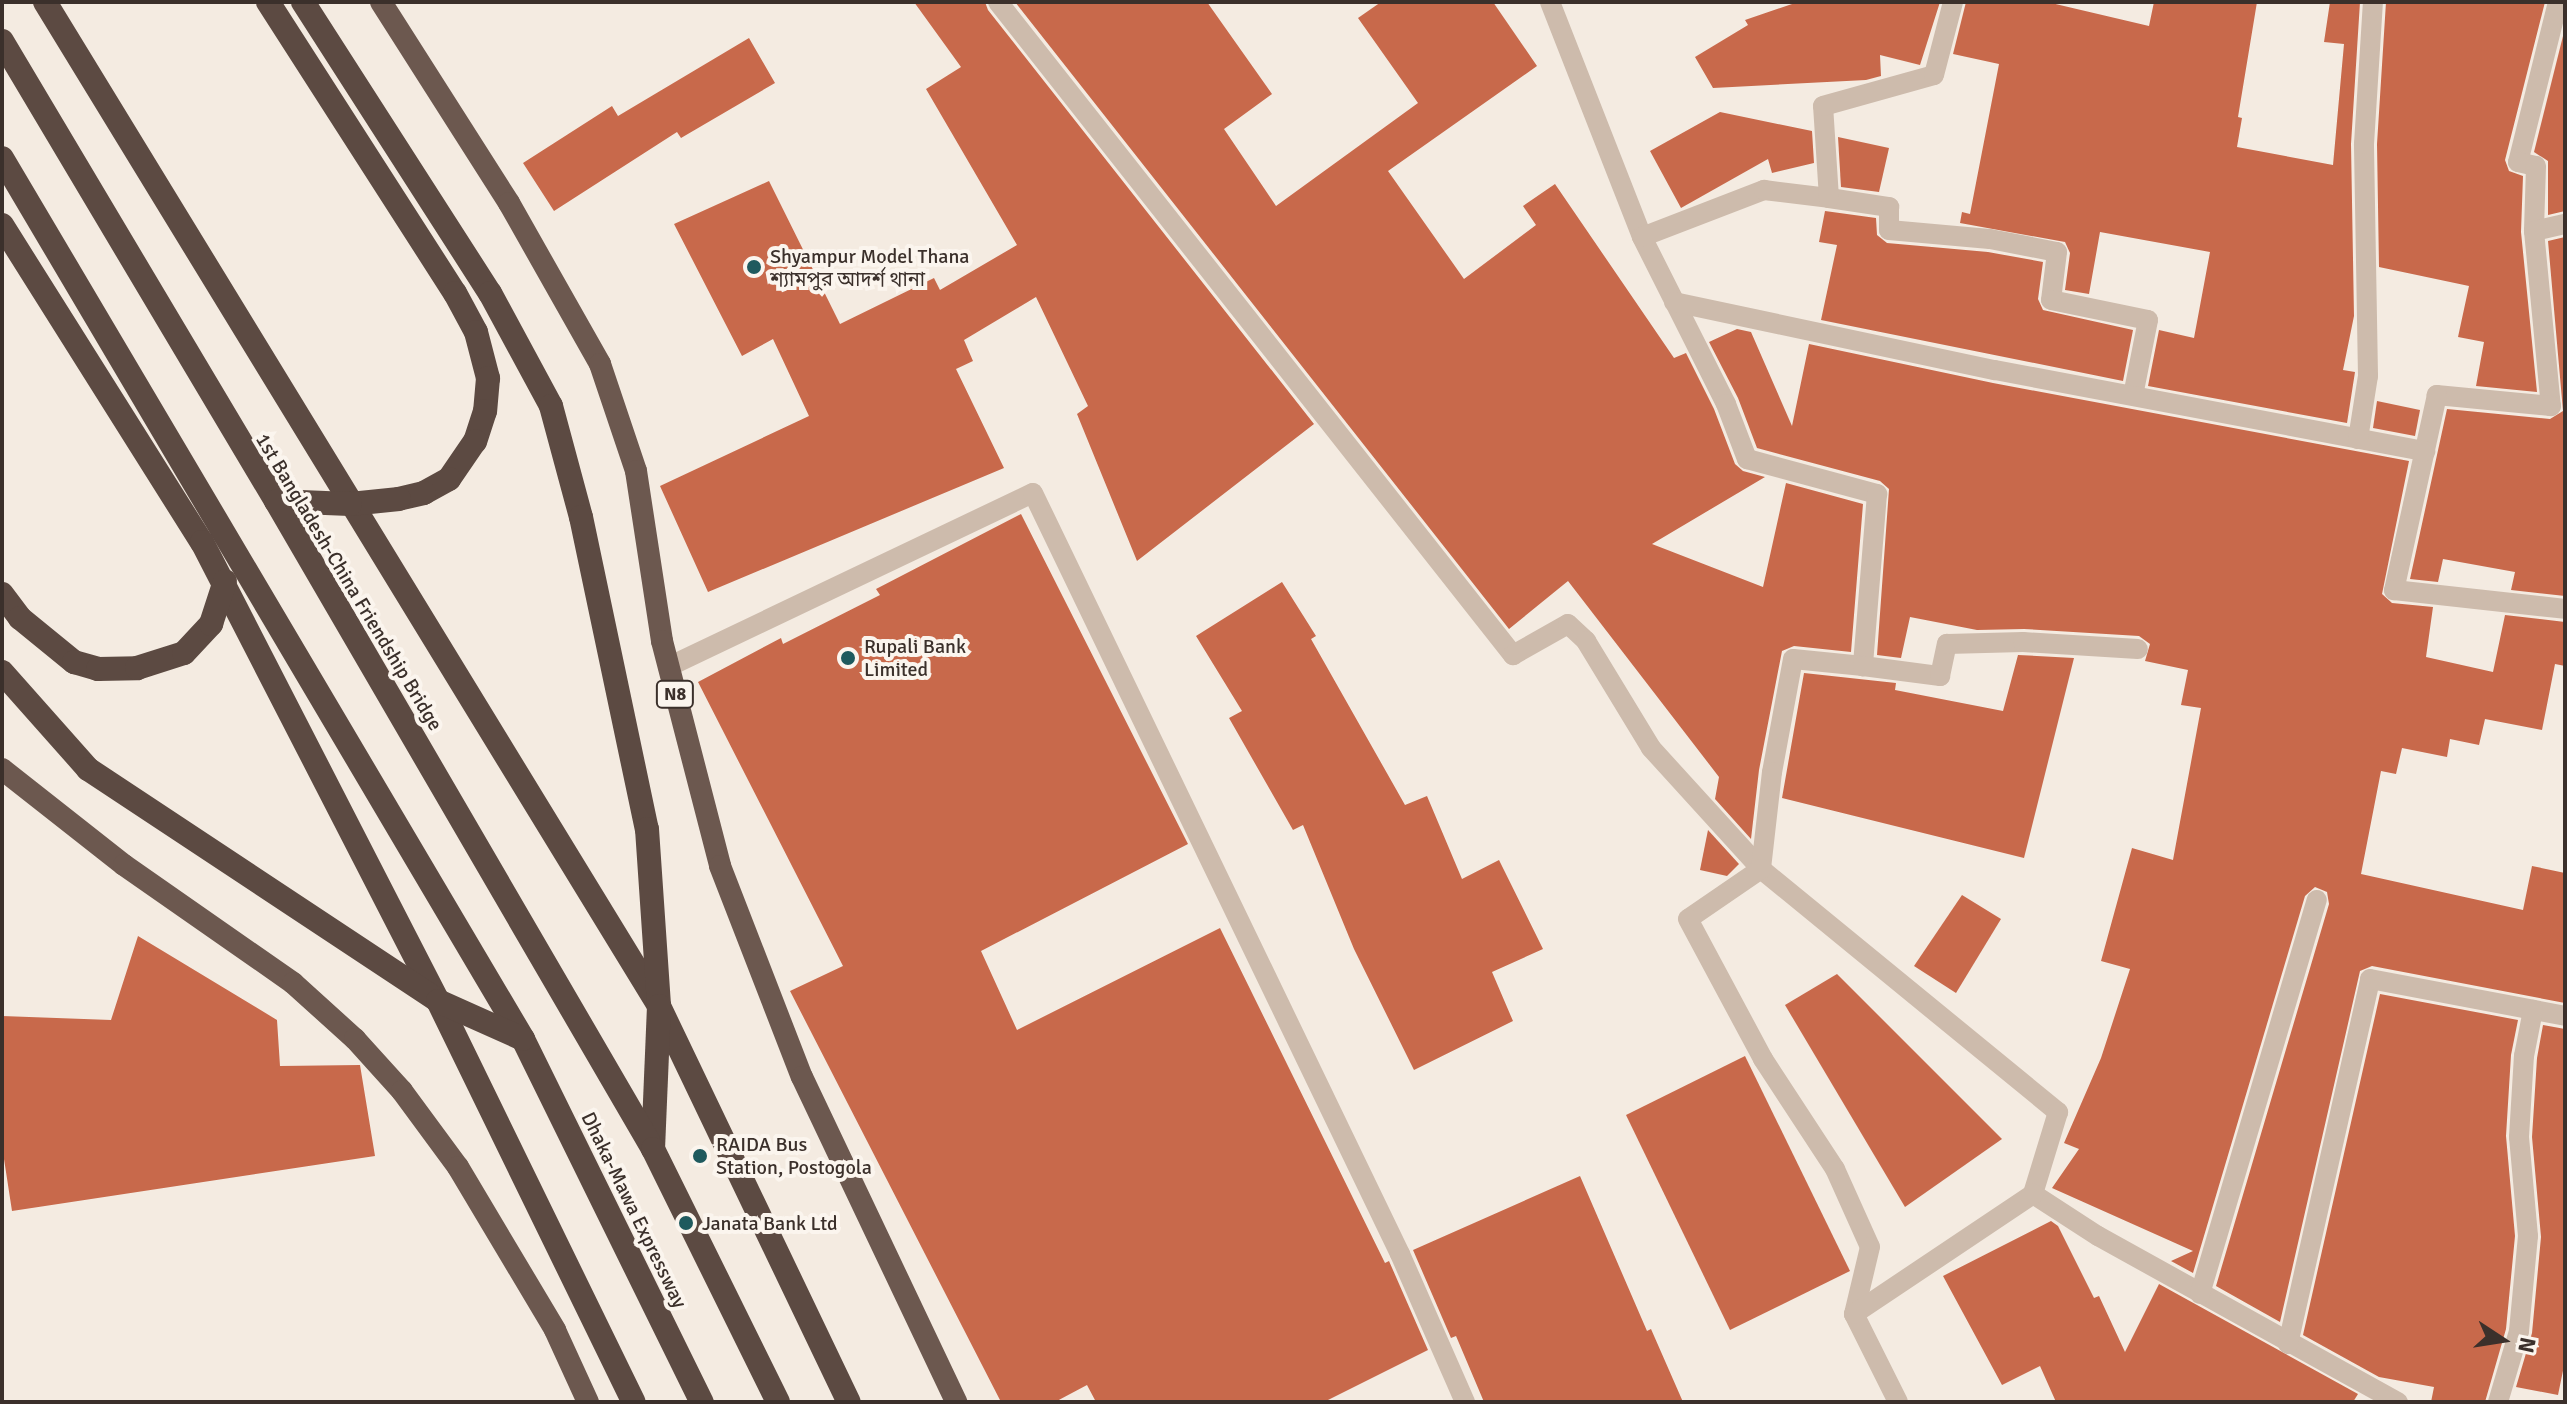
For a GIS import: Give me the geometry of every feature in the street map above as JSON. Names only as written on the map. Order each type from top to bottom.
[{"type":"highway","points":[[45,2],[659,1006],[849,1402]]},
{"type":"highway","points":[[268,2],[455,293],[476,332],[488,378],[485,411],[475,441],[449,479],[412,496],[350,504],[276,501]]},
{"type":"highway","points":[[303,2],[490,293],[551,406],[581,517],[647,829],[659,1006],[653,1149],[778,1402]]},
{"type":"highway","name":"N8","points":[[381,2],[509,203],[600,364],[636,471],[668,667],[720,866],[765,989],[802,1077],[956,1402]]},
{"type":"highway","name":"1st Bangladesh-China Friendship Bridge","points":[[2,41],[276,501],[653,1149]]},
{"type":"highway","points":[[2,158],[523,1039]]},
{"type":"highway","points":[[2,225],[202,542],[438,1001],[634,1402]]},
{"type":"highway","points":[[2,594],[20,618],[74,662],[111,669],[149,665],[184,653],[211,624],[224,589],[229,546]]},
{"type":"highway","points":[[2,672],[88,769],[438,1001],[523,1039]]},
{"type":"highway","points":[[2,769],[124,865],[293,983],[355,1039],[402,1091],[458,1167],[555,1330],[588,1402]]},
{"type":"highway","name":"Dhaka-Mawa Expressway","points":[[523,1039],[702,1402]]},
{"type":"street","points":[[998,2],[1513,655],[1568,624],[1586,641],[1651,748],[1761,869],[2058,1112],[2033,1194],[1854,1314]]},
{"type":"street","points":[[1550,2],[1642,237],[1726,404],[1747,459],[1877,494],[1863,666]]},
{"type":"street","points":[[1829,198],[1823,106],[1934,75],[1953,2]]},
{"type":"street","points":[[2358,439],[2368,376],[2364,144],[2373,2]]},
{"type":"street","points":[[2558,2],[2518,162],[2536,166],[2534,231],[2551,406],[2437,395],[2394,590],[2565,609]]},
{"type":"street","points":[[1642,237],[1764,190],[1889,207],[1889,230],[1990,239],[2057,252],[2051,300],[2148,320],[2133,396]]},
{"type":"street","points":[[2534,231],[2565,224]]},
{"type":"street","points":[[1674,302],[2133,396],[2425,451]]},
{"type":"street","points":[[668,667],[1033,493],[1400,1254],[1465,1402]]},
{"type":"street","points":[[1898,1402],[1854,1314],[1870,1247],[1835,1169],[1763,1059],[1688,919],[1761,869],[1772,772],[1793,659],[1940,676],[1947,644],[2023,642],[2138,649]]},
{"type":"street","points":[[2200,1294],[2317,900]]},
{"type":"street","points":[[2288,1344],[2370,979],[2565,1016]]},
{"type":"street","points":[[2498,1402],[2519,1331],[2528,1236],[2519,1137],[2524,1056],[2533,1010]]},
{"type":"street","points":[[2033,1194],[2098,1236],[2288,1344],[2398,1402]]},
{"type":"building","points":[[914,2],[985,2],[988,10],[1314,424],[1137,561],[1077,414],[1088,406],[1036,297],[964,340],[973,361],[956,369],[1004,468],[708,592],[660,486],[809,416],[773,339],[742,356],[674,224],[769,181],[840,324],[934,278],[940,290],[1017,245],[926,89],[961,67]]},
{"type":"building","points":[[1015,2],[1207,2],[1272,94],[1224,129],[1276,206],[1418,103],[1358,18],[1381,2],[1493,2],[1537,66],[1388,171],[1464,279],[1536,225],[1523,206],[1555,184],[1674,358],[1686,353],[1714,409],[1735,464],[1743,471],[1765,477],[1652,544],[1763,587],[1786,483],[1863,504],[1851,652],[1794,646],[1782,651],[1759,770],[1751,839],[1715,799],[1719,777],[1568,581],[1509,629]]},
{"type":"building","points":[[1798,2],[1940,2],[1920,65],[1880,55],[1881,76],[1866,80],[1713,88],[1695,57],[1748,25],[1745,20]]},
{"type":"building","points":[[1966,2],[2047,2],[2149,26],[2154,2],[2257,2],[2238,117],[2242,118],[2237,147],[2333,165],[2344,44],[2324,42],[2330,2],[2360,2],[2351,144],[2354,316],[2343,370],[2355,372],[2347,423],[2148,386],[2159,330],[2194,338],[2210,252],[2100,232],[2089,294],[2065,290],[2070,253],[2065,242],[1960,223],[1962,212],[1970,214],[1999,64],[1953,54]]},
{"type":"building","points":[[2386,2],[2545,2],[2505,160],[2509,171],[2523,176],[2521,232],[2537,392],[2476,386],[2484,342],[2458,337],[2469,286],[2379,267],[2377,144]]},
{"type":"building","points":[[2565,28],[2565,211],[2548,215],[2548,161],[2534,152]]},
{"type":"building","points":[[749,38],[775,83],[681,138],[677,132],[554,211],[523,163],[612,106],[618,116]]},
{"type":"building","points":[[1720,112],[1812,131],[1814,163],[1772,173],[1768,159],[1681,208],[1650,151]]},
{"type":"building","points":[[1838,137],[1889,148],[1879,192],[1841,187]]},
{"type":"building","points":[[1825,211],[1876,218],[1877,235],[1887,243],[1988,252],[2043,262],[2038,299],[2043,310],[2133,330],[2123,381],[1821,320],[1837,245],[1819,242]]},
{"type":"building","points":[[2565,237],[2565,596],[2511,590],[2515,572],[2443,559],[2438,582],[2410,579],[2447,409],[2550,419],[2563,411],[2548,241]]},
{"type":"building","points":[[1737,329],[1751,332],[1792,426],[1809,344],[1993,383],[2409,461],[2382,594],[2392,603],[2433,607],[2426,657],[2493,672],[2505,615],[2565,622],[2565,666],[2555,664],[2542,730],[2485,719],[2479,745],[2450,739],[2447,757],[2402,748],[2396,774],[2381,771],[2361,874],[2523,910],[2532,866],[2565,873],[2565,1003],[2372,966],[2360,971],[2280,1322],[2216,1286],[2329,904],[2327,892],[2315,887],[2305,896],[2193,1273],[2171,1261],[2193,1251],[2052,1188],[2079,1149],[2064,1143],[2101,1058],[2130,969],[2101,961],[2132,848],[2173,860],[2201,708],[2181,705],[2188,670],[2145,661],[2150,644],[2139,636],[2024,629],[1977,630],[1910,617],[1901,658],[1877,655],[1889,489],[1880,481],[1757,448],[1738,398],[1709,342]]},
{"type":"building","points":[[2377,401],[2420,410],[2415,436],[2373,428]]},
{"type":"building","points":[[1021,514],[1188,844],[981,951],[1017,1030],[1220,928],[1385,1263],[1389,1261],[1428,1350],[1324,1402],[1096,1402],[1087,1385],[1055,1402],[1001,1402],[790,991],[843,966],[698,682],[781,638],[783,644],[880,595],[876,589]]},
{"type":"building","points":[[1282,582],[1316,636],[1311,639],[1405,805],[1427,796],[1462,879],[1499,860],[1543,949],[1492,972],[1513,1021],[1414,1070],[1354,949],[1303,825],[1293,830],[1229,718],[1242,711],[1196,636]]},
{"type":"building","points":[[2018,655],[2074,658],[2024,858],[1782,798],[1804,673],[1896,683],[1895,690],[2003,711]]},
{"type":"building","points":[[1708,830],[1739,864],[1727,876],[1700,870]]},
{"type":"building","points":[[1962,895],[2001,919],[1956,993],[1914,966]]},
{"type":"building","points":[[138,936],[277,1020],[280,1066],[360,1065],[375,1156],[12,1211],[2,1146],[2,1016],[111,1020]]},
{"type":"building","points":[[1837,974],[2002,1139],[1905,1207],[1785,1005]]},
{"type":"building","points":[[2380,994],[2518,1020],[2511,1055],[2506,1136],[2515,1236],[2506,1329],[2485,1402],[2431,1402],[2434,1387],[2379,1377],[2303,1335]]},
{"type":"building","points":[[2543,1025],[2565,1029],[2565,1361],[2558,1395],[2516,1387],[2532,1333],[2541,1237],[2532,1137],[2537,1058]]},
{"type":"building","points":[[1745,1056],[1850,1271],[1730,1330],[1626,1115]]},
{"type":"building","points":[[1580,1176],[1647,1331],[1651,1329],[1683,1402],[1484,1402],[1456,1336],[1451,1338],[1413,1250]]},
{"type":"building","points":[[2051,1221],[2058,1226],[2094,1298],[2099,1296],[2125,1352],[2159,1284],[2358,1394],[2353,1402],[2056,1402],[2040,1366],[2002,1385],[1943,1276]]},
{"type":"place","name":"Shyampur Model Thana শ্যামপুর আদর্শ থানা","points":[[754,267]]},
{"type":"place","name":"Rupali Bank Limited","points":[[848,658]]},
{"type":"place","name":"RAIDA Bus Station, Postogola","points":[[700,1156]]},
{"type":"place","name":"Janata Bank Ltd","points":[[686,1223]]}]
